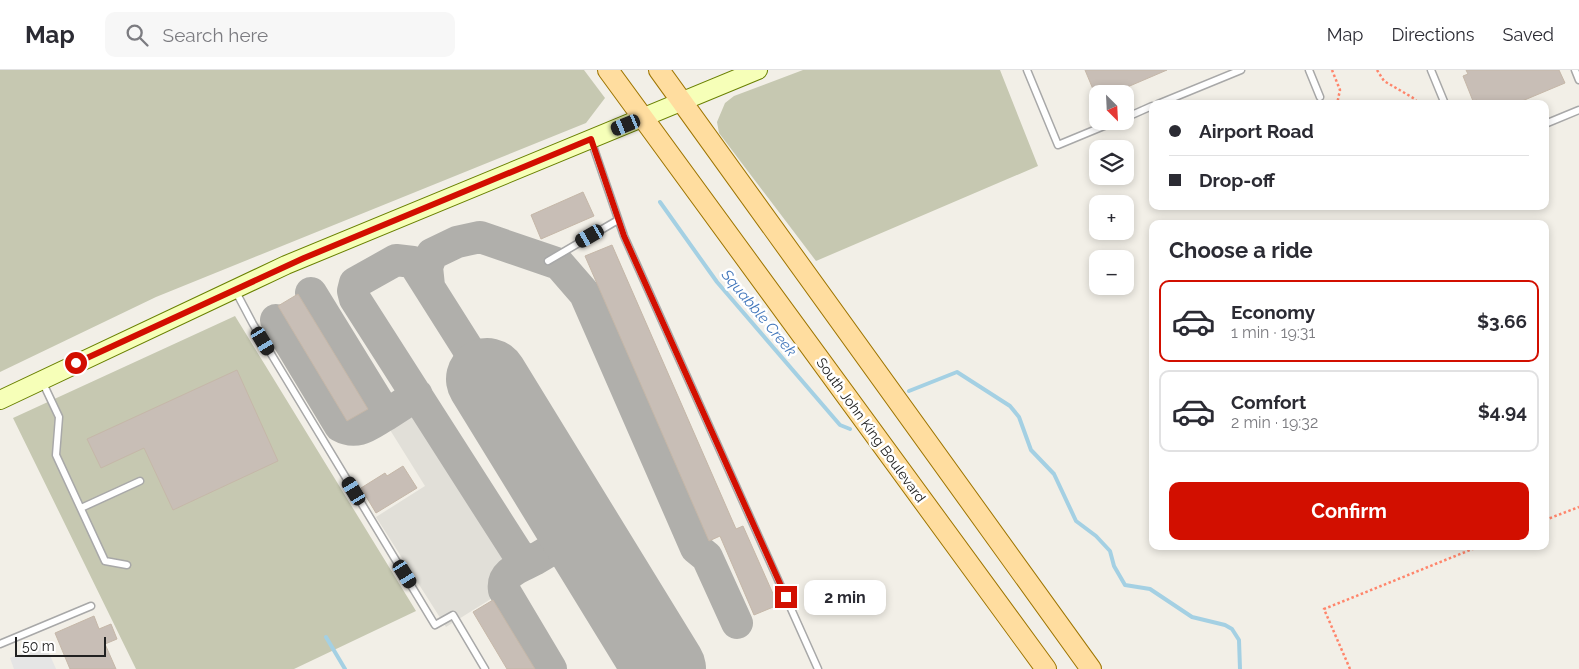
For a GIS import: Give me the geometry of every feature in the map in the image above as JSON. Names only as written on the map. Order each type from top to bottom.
[{"type":"main road","name":"South John King Boulevard","points":[[608,70],[1046,669]]},
{"type":"main road","points":[[659,70],[1091,669]]},
{"type":"street","points":[[0,400],[235,289],[380,225],[683,102],[751,71]]},
{"type":"lane","points":[[1027,70],[1058,145],[1094,130]]},
{"type":"lane","points":[[1168,100],[1241,70]]},
{"type":"lane","points":[[1309,70],[1320,97]]},
{"type":"lane","points":[[1431,70],[1443,100]]},
{"type":"lane","points":[[1575,70],[1579,80]]},
{"type":"lane","points":[[1134,114],[1149,107]]},
{"type":"lane","points":[[1549,122],[1579,110]]},
{"type":"lane","points":[[591,139],[618,220],[818,669]]},
{"type":"lane","points":[[548,261],[618,220]]},
{"type":"lane","points":[[235,289],[249,318],[436,624],[453,615],[485,669]]},
{"type":"lane","points":[[42,380],[59,417],[56,455],[105,561],[127,565]]},
{"type":"lane","points":[[81,508],[140,481]]},
{"type":"lane","points":[[0,644],[91,606]]},
{"type":"path","points":[[1332,70],[1340,90],[1338,100]]},
{"type":"path","points":[[1377,70],[1384,81],[1416,100]]},
{"type":"path","points":[[1549,518],[1579,507]]},
{"type":"path","points":[[1350,669],[1324,609],[1470,550]]},
{"type":"shaded area","points":[[0,70],[584,70],[605,98],[586,123],[156,297],[0,372]]},
{"type":"shaded area","points":[[803,70],[1000,70],[1038,166],[816,261],[719,133],[717,122],[725,103],[734,96]]},
{"type":"shaded area","points":[[235,316],[416,611],[294,669],[136,669],[13,418]]},
{"type":"shaded area","points":[[416,385],[534,572],[446,627],[376,517],[425,486],[377,409]]},
{"type":"shaded area","points":[[45,644],[56,669],[14,669],[10,658]]},
{"type":"building","points":[[1085,70],[1167,70],[1132,85],[1091,85]]},
{"type":"building","points":[[1466,70],[1559,70],[1565,83],[1525,100],[1473,100],[1463,76],[1468,74]]},
{"type":"building","points":[[583,192],[594,216],[541,239],[531,215]]},
{"type":"building","points":[[612,245],[736,529],[743,526],[778,605],[754,615],[720,536],[709,541],[585,256]]},
{"type":"building","points":[[298,294],[368,409],[347,421],[278,306]]},
{"type":"building","points":[[237,370],[278,461],[173,510],[144,448],[101,468],[87,439]]},
{"type":"building","points":[[403,466],[417,488],[376,513],[361,488],[385,473],[387,476]]},
{"type":"building","points":[[493,600],[535,669],[507,669],[473,612]]},
{"type":"building","points":[[94,616],[99,629],[111,624],[117,639],[105,644],[116,669],[70,669],[55,633]]},
{"type":"waterway","name":"Squabble Creek","points":[[660,202],[717,282],[840,425],[850,429]]},
{"type":"waterway","name":"Squabble Creek","points":[[909,391],[957,372],[1010,406],[1019,417],[1031,450],[1054,474],[1076,521],[1096,536],[1110,551],[1114,566],[1125,585],[1150,589],[1192,617],[1225,625],[1232,629],[1239,640],[1240,669]]},
{"type":"waterway","points":[[326,637],[345,669]]},
{"type":"taxiway","points":[[429,286],[427,267],[432,254],[457,242],[480,237],[559,264],[585,294],[696,548],[707,557],[737,623]]},
{"type":"taxiway","points":[[487,379],[413,262],[396,260],[355,283],[353,291],[355,299],[518,554],[527,560],[534,560],[581,532]]},
{"type":"taxiway","points":[[311,293],[386,415],[417,395]]},
{"type":"taxiway","points":[[276,320],[340,426],[353,430],[364,428],[386,415]]},
{"type":"taxiway","points":[[534,560],[509,574],[504,584],[504,590],[551,669]]},
{"type":"runway","points":[[487,379],[665,669]]},
{"type":"route","points":[[76,363],[304,258],[591,139],[624,236],[786,597]]}]
